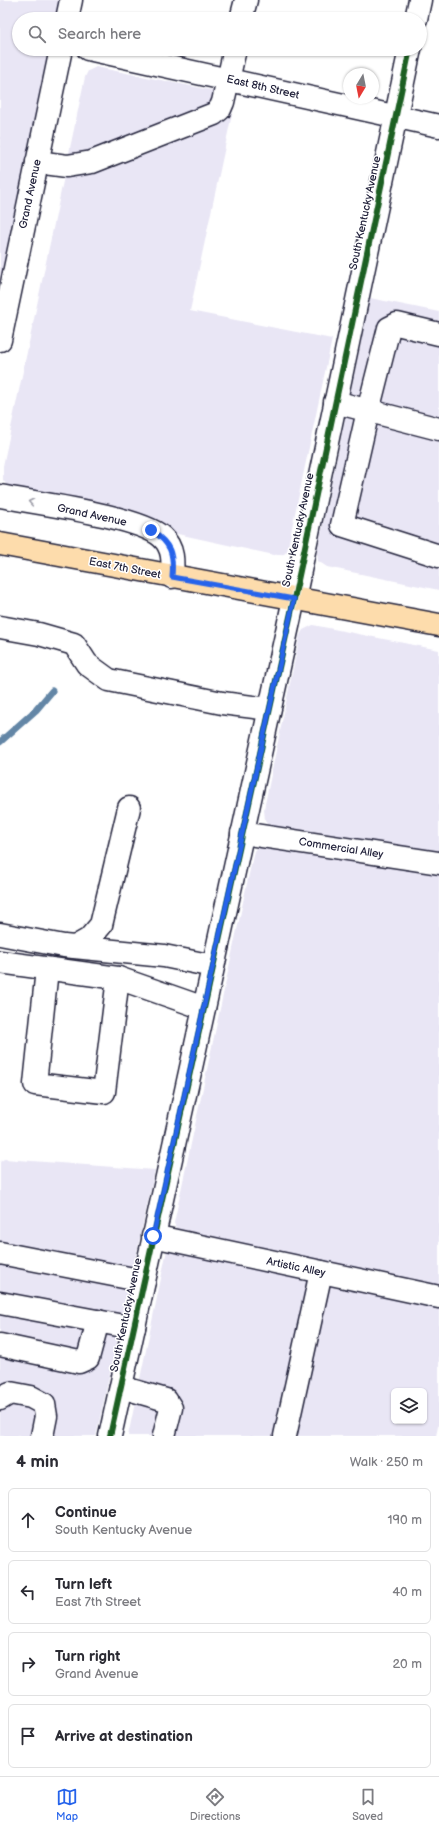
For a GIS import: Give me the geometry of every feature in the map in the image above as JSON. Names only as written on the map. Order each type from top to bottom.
[{"type":"main road","name":"East 7th Street","points":[[7,545],[172,577],[439,625]]},
{"type":"street","points":[[69,12],[72,0]]},
{"type":"street","points":[[243,12],[246,0]]},
{"type":"street","points":[[417,12],[420,0]]},
{"type":"street","name":"Grand Avenue","points":[[0,340],[60,56]]},
{"type":"street","name":"East 8th Street","points":[[121,56],[439,126]]},
{"type":"street","points":[[37,162],[67,166],[92,162],[214,114],[220,109],[223,102],[233,56]]},
{"type":"street","name":"South Kentucky Avenue","points":[[110,1436],[294,599],[408,56]]},
{"type":"street","points":[[439,334],[397,324],[389,328],[342,525],[439,556]]},
{"type":"street","points":[[335,402],[439,429]]},
{"type":"street","name":"Grand Avenue","points":[[0,496],[115,519],[151,530],[163,538],[171,550],[173,556],[172,577]]},
{"type":"street","points":[[0,627],[39,634],[74,644],[87,664],[110,680],[222,703],[269,709]]},
{"type":"street","points":[[75,947],[89,939],[101,925],[129,808]]},
{"type":"street","name":"Commercial Alley","points":[[242,833],[439,863]]},
{"type":"street","points":[[0,934],[75,947],[164,956],[213,966]]},
{"type":"street","points":[[0,962],[118,978],[204,1008]]},
{"type":"street","points":[[47,969],[35,1084],[104,1092],[118,978]]},
{"type":"street","name":"Artistic Alley","points":[[153,1236],[439,1297]]},
{"type":"street","points":[[0,1253],[144,1281]]},
{"type":"street","points":[[285,1436],[321,1272]]},
{"type":"street","points":[[0,1303],[134,1328]]},
{"type":"street","points":[[0,1344],[79,1362],[88,1358],[98,1321]]},
{"type":"street","points":[[122,1387],[166,1400],[171,1408],[164,1436]]},
{"type":"street","points":[[0,1399],[10,1393],[31,1397],[44,1404],[46,1416],[42,1436]]},
{"type":"shaded area","points":[[0,0],[63,0],[60,12],[12,12],[12,56],[52,56],[0,309]]},
{"type":"shaded area","points":[[96,67],[236,95],[190,311],[332,339],[287,551],[284,554],[274,555],[173,533],[12,492],[3,480],[3,466],[85,77],[88,71]]},
{"type":"shaded area","points":[[370,298],[439,312],[439,590],[327,567],[318,561],[317,553]]},
{"type":"shaded area","points":[[313,625],[439,650],[439,851],[275,826],[267,823],[265,820],[264,809],[300,635],[303,630]]},
{"type":"shaded area","points":[[262,844],[439,872],[439,1286],[181,1231],[176,1228],[174,1223],[254,851]]},
{"type":"shaded area","points":[[4,1159],[155,1170],[96,1436],[0,1436],[0,1162]]},
{"type":"shaded area","points":[[167,1250],[439,1309],[439,1422],[436,1436],[128,1436]]},
{"type":"waterway","points":[[0,742],[36,710],[52,691]]},
{"type":"cycle path","points":[[110,1436],[294,599],[409,56]]},
{"type":"route","points":[[151,530],[163,538],[171,550],[173,556],[172,577],[294,599],[153,1236]]}]
